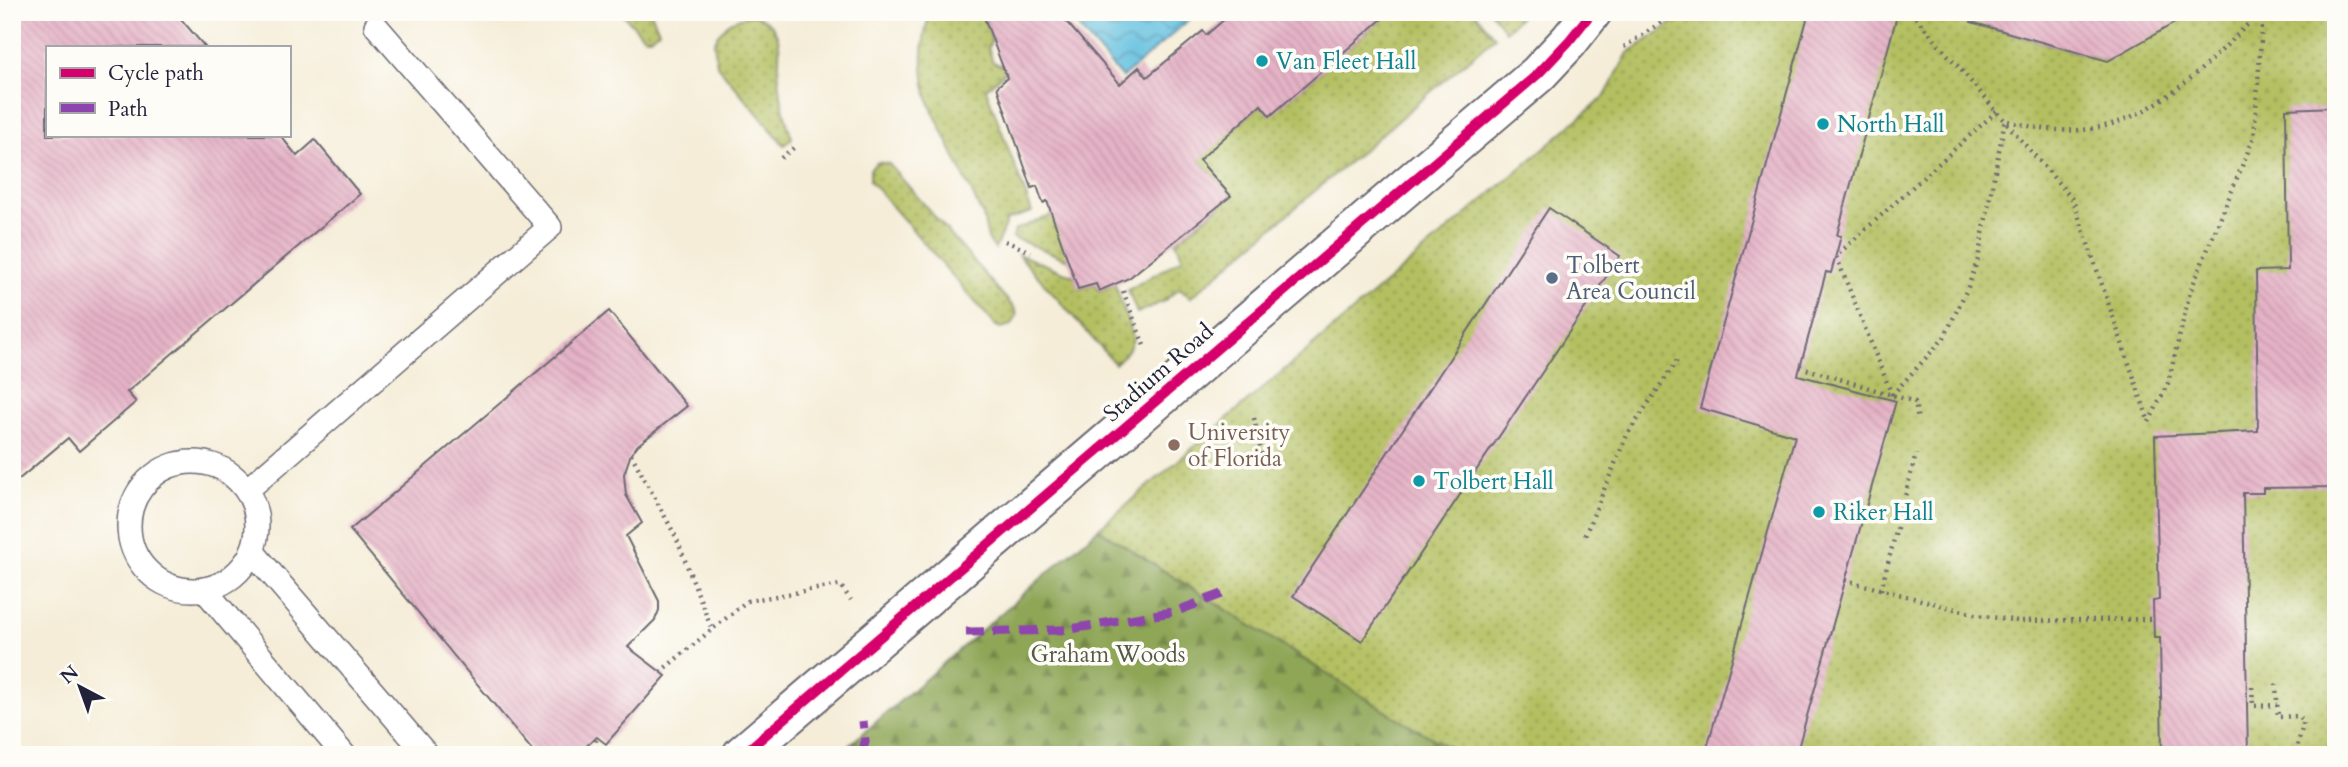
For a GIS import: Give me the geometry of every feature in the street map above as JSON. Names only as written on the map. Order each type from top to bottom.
[{"type":"street","name":"Stadium Road","points":[[742,755],[1538,74],[1592,12]]},
{"type":"lane","points":[[247,490],[550,227],[376,26]]},
{"type":"lane","points":[[193,461],[213,465],[232,474],[247,490],[255,509],[258,530],[252,551],[241,568],[224,582],[204,589],[184,589],[163,583],[146,570],[135,552],[129,532],[130,511],[139,491],[153,475],[172,465],[193,461]]},
{"type":"lane","points":[[252,551],[427,755]]},
{"type":"lane","points":[[204,589],[344,755]]},
{"type":"path","points":[[1624,47],[1677,12]]},
{"type":"path","points":[[1912,12],[2073,200],[2149,422],[2168,383],[2190,292],[2254,137],[2262,12]]},
{"type":"path","points":[[2005,120],[2059,130],[2093,128],[2125,119],[2147,108],[2188,79],[2262,12]]},
{"type":"path","points":[[1892,395],[1836,256],[1997,111]]},
{"type":"path","points":[[1892,395],[1944,338],[1968,288],[1978,258],[2005,120]]},
{"type":"path","points":[[781,158],[797,145]]},
{"type":"path","points":[[1005,241],[1031,252]]},
{"type":"path","points":[[1123,291],[1145,348]]},
{"type":"path","points":[[1585,535],[1627,435],[1678,359]]},
{"type":"path","points":[[1800,367],[1915,402],[1918,421]]},
{"type":"path","points":[[1254,418],[1264,466]]},
{"type":"path","points":[[631,454],[676,537],[712,630]]},
{"type":"path","points":[[1881,590],[1916,454]]},
{"type":"path","points":[[1845,580],[1978,615],[2018,621],[2154,619]]},
{"type":"path","points":[[660,672],[747,601],[840,585],[852,600]]},
{"type":"path","points":[[2276,684],[2278,717],[2297,716],[2304,721],[2295,755]]},
{"type":"path","points":[[2246,686],[2252,686],[2253,706],[2277,705]]},
{"type":"path","points":[[592,755],[597,737]]},
{"type":"green space","points":[[621,12],[651,12],[659,31],[650,37],[644,37]]},
{"type":"green space","points":[[930,12],[982,12],[992,40],[988,47],[993,62],[1002,66],[1012,65],[986,89],[1032,212],[1007,220],[995,249],[988,239],[983,216],[930,105],[922,58]]},
{"type":"green space","points":[[1390,12],[1474,12],[1495,37],[1190,298],[1180,288],[1164,301],[1137,313],[1128,290],[1183,258],[1176,242],[1231,197],[1169,126],[1232,130],[1261,105],[1270,115]]},
{"type":"green space","points":[[1491,12],[1525,12],[1505,31]]},
{"type":"green space","points":[[1689,12],[1990,12],[1988,27],[2108,61],[2155,12],[2336,12],[2336,755],[1462,755],[1392,715],[1098,529],[1605,96],[1628,53]]},
{"type":"green space","points":[[748,15],[767,21],[777,36],[781,94],[792,138],[784,145],[717,65],[714,43],[718,35],[729,22]]},
{"type":"green space","points":[[878,162],[889,164],[1015,309],[1017,315],[1012,325],[1001,328],[996,326],[870,181],[870,169]]},
{"type":"green space","points":[[1057,213],[1069,260],[1013,238],[1015,230]]},
{"type":"green space","points":[[1018,254],[1074,276],[1079,289],[1096,284],[1099,291],[1115,284],[1133,337],[1129,349],[1115,364]]},
{"type":"green space","name":"Graham Woods","points":[[1098,529],[1392,715],[1462,755],[838,755]]},
{"type":"water","points":[[1080,12],[1198,12],[1122,78],[1072,20]]},
{"type":"building","points":[[12,12],[175,12],[204,46],[46,46],[46,136],[281,136],[297,156],[315,140],[360,194],[127,392],[136,402],[79,451],[68,438],[12,485]]},
{"type":"building","points":[[982,12],[1058,12],[1120,84],[1139,67],[1147,77],[1203,31],[1206,35],[1233,12],[1390,12],[1270,116],[1261,105],[1199,160],[1231,196],[1129,278],[1099,291],[1096,284],[1078,289],[1047,201],[1043,203],[1037,186],[1032,188],[997,87],[1007,78]]},
{"type":"building","points":[[1809,12],[1898,12],[1837,235],[1841,236],[1831,273],[1826,272],[1798,375],[1896,401],[1796,755],[1705,755],[1795,436],[1700,408]]},
{"type":"building","points":[[1972,12],[2194,12],[2108,61],[1971,22]]},
{"type":"building","points":[[2336,107],[2336,487],[2263,488],[2263,493],[2243,493],[2248,755],[2162,755],[2160,638],[2154,638],[2153,601],[2159,600],[2155,436],[2258,431],[2256,271],[2288,270],[2286,109]]},
{"type":"building","name":"Tolbert Hall","points":[[1549,208],[1620,256],[1362,641],[1293,596]]},
{"type":"building","points":[[609,311],[687,406],[638,445],[631,454],[624,474],[626,495],[642,523],[626,536],[659,601],[655,620],[628,647],[666,676],[606,744],[597,737],[576,755],[536,755],[350,530]]},
{"type":"marked path","points":[[966,632],[1065,630],[1177,611],[1230,591]]},
{"type":"marked path","points":[[862,755],[865,741],[863,721]]},
{"type":"cycle path","points":[[742,755],[1538,74],[1592,12]]},
{"type":"place","name":"Van Fleet Hall","points":[[1262,61]]},
{"type":"place","name":"North Hall","points":[[1823,124]]},
{"type":"place","name":"Tolbert Area Council","points":[[1552,278]]},
{"type":"place","name":"University of Florida","points":[[1174,445]]},
{"type":"place","name":"Tolbert Hall","points":[[1419,481]]},
{"type":"place","name":"Riker Hall","points":[[1819,512]]}]
